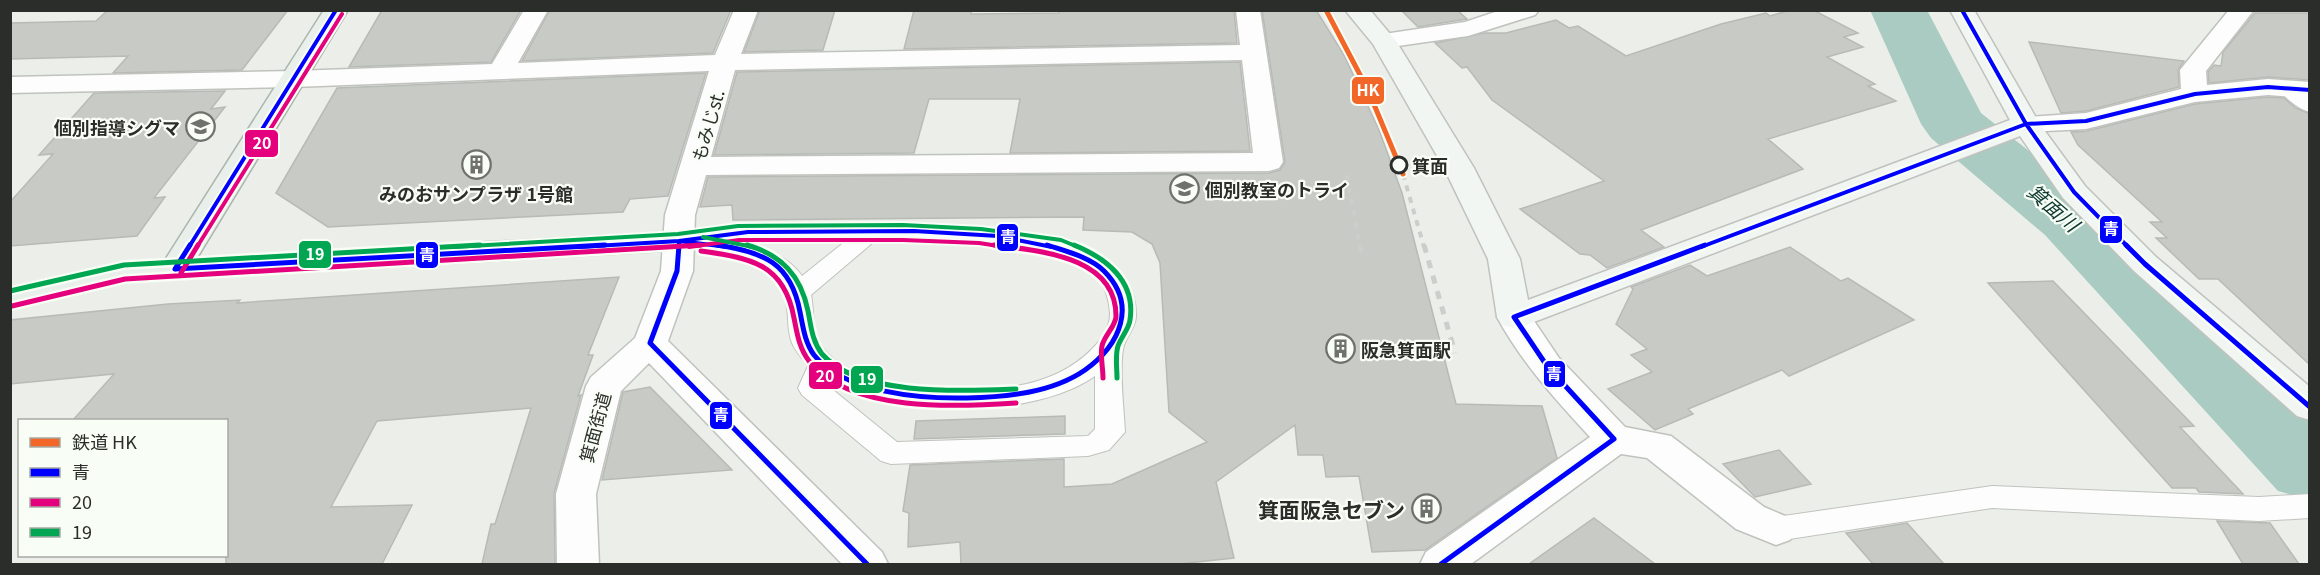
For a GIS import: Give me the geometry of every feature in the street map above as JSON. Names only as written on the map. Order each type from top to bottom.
[{"type":"main road","points":[[14,301],[124,272],[175,269],[336,10]]},
{"type":"street","points":[[499,72],[531,22],[536,10]]},
{"type":"street","name":"もみじst.","points":[[679,241],[680,215],[724,64],[746,10]]},
{"type":"street","points":[[696,166],[1269,162],[1248,10]]},
{"type":"street","points":[[1357,10],[1384,41],[1459,168],[1504,259],[1514,317],[1524,338],[1542,361],[1614,439],[1658,446],[1750,518],[1776,529]]},
{"type":"street","points":[[1384,41],[1468,29],[1527,10]]},
{"type":"street","points":[[1962,10],[2015,128],[2145,264],[2310,407]]},
{"type":"street","points":[[2195,94],[2193,70],[2242,10]]},
{"type":"street","points":[[10,85],[294,79],[762,61],[1254,52]]},
{"type":"street","points":[[1514,317],[2015,128],[2086,121],[2195,94],[2268,87],[2299,89]]},
{"type":"street","points":[[175,269],[679,241]]},
{"type":"street","name":"箕面街道","points":[[578,564],[576,494],[604,386],[650,343],[677,271],[679,241]]},
{"type":"street","points":[[650,343],[867,564]]},
{"type":"street","points":[[1441,564],[1614,439]]},
{"type":"lane","points":[[2299,89],[2310,106]]},
{"type":"lane","points":[[871,232],[980,236],[1039,243],[1086,258],[1105,270],[1112,278],[1124,304],[1123,321],[1109,346],[1091,365],[1073,378],[1033,392],[1002,397],[932,397],[891,391],[841,376],[822,365],[805,343],[797,293],[783,269],[762,257],[736,249],[679,241],[738,233],[871,232]]},
{"type":"lane","points":[[797,293],[871,232]]},
{"type":"lane","points":[[822,365],[812,388],[891,453],[1088,446],[1099,443],[1110,432],[1109,346]]},
{"type":"lane","points":[[1776,529],[1992,497],[2259,509],[2310,507]]},
{"type":"building","points":[[108,10],[288,10],[242,70],[113,73],[128,56],[10,59],[10,23],[96,21]]},
{"type":"building","points":[[382,10],[521,10],[491,62],[349,67]]},
{"type":"building","points":[[550,10],[731,10],[713,53],[522,61]]},
{"type":"building","points":[[760,10],[835,10],[823,50],[744,52]]},
{"type":"building","points":[[914,10],[971,10],[971,14],[1059,13],[1059,10],[1234,10],[1237,43],[904,49]]},
{"type":"building","points":[[1262,10],[1316,10],[1344,55],[1379,130],[1402,193],[1456,404],[1542,406],[1557,458],[1425,550],[1372,552],[1359,476],[1326,477],[1323,455],[1298,455],[1295,425],[1216,482],[1234,558],[1178,564],[961,564],[960,542],[908,547],[909,513],[903,511],[910,465],[1064,459],[1064,487],[1112,484],[1207,442],[1169,412],[1160,263],[1152,244],[1132,232],[1083,230],[1084,217],[733,220],[732,205],[700,207],[708,177],[1269,173],[1280,170],[1285,162]]},
{"type":"building","points":[[1401,10],[1457,10],[1467,19],[1418,27]]},
{"type":"building","points":[[1790,10],[1813,10],[1858,33],[1844,37],[1863,47],[1827,57],[1875,84],[1868,86],[1896,101],[1768,139],[1803,169],[1641,230],[1664,247],[1607,268],[1590,255],[1580,254],[1520,209],[1604,181],[1492,100],[1467,67],[1462,68],[1435,43],[1484,33],[1506,33],[1556,20],[1569,28],[1578,26],[1626,56],[1721,24],[1766,13],[1770,16]]},
{"type":"building","points":[[2255,13],[2310,13],[2310,80],[2268,77],[2209,83],[2208,72],[2214,65],[2221,66],[2223,52]]},
{"type":"building","points":[[2029,42],[2184,61],[2178,70],[2179,87],[2086,111],[2061,113]]},
{"type":"building","points":[[1240,62],[1250,151],[1010,153],[1020,99],[929,99],[914,153],[714,155],[737,72]]},
{"type":"building","name":"みのおサンプラザ 1号館","points":[[706,73],[668,196],[630,199],[623,212],[328,227],[276,193],[337,88]]},
{"type":"building","points":[[225,91],[211,109],[225,107],[154,198],[165,197],[137,236],[10,246],[10,202],[53,154],[39,155],[94,93]]},
{"type":"building","points":[[2268,97],[2284,98],[2296,108],[2310,114],[2310,365],[2218,279],[2199,279],[2156,238],[2167,238],[2150,222],[2162,222],[2078,145],[2071,132],[2087,131],[2195,104]]},
{"type":"building","points":[[1790,247],[1841,281],[1848,278],[1914,320],[1789,376],[1782,370],[1688,409],[1693,414],[1655,430],[1608,389],[1652,372],[1631,355],[1647,349],[1616,324],[1633,289],[1631,287],[1690,265],[1707,276]]},
{"type":"building","points":[[619,277],[588,355],[593,355],[578,396],[581,395],[554,493],[555,564],[482,564],[491,524],[495,524],[531,408],[377,421],[331,507],[412,505],[382,564],[226,564],[226,557],[228,557],[228,419],[74,419],[114,374],[10,384],[10,320],[168,304],[240,300],[237,303]]},
{"type":"building","points":[[2053,281],[2194,426],[2180,427],[2243,494],[2199,492],[2196,488],[2172,488],[1988,283]]},
{"type":"building","points":[[650,387],[732,470],[602,480],[623,392]]},
{"type":"building","points":[[1065,416],[1065,434],[914,439],[916,421]]},
{"type":"building","points":[[1779,450],[1811,484],[1755,497],[1723,464]]},
{"type":"building","points":[[1594,518],[1655,564],[1529,564]]},
{"type":"building","points":[[2217,521],[2270,523],[2299,564],[2243,564]]},
{"type":"building","points":[[1907,523],[1944,564],[1873,564],[1846,533]]},
{"type":"waterway","name":"箕面川","points":[[1898,10],[1954,124],[2071,220],[2310,467]]},
{"type":"railway","points":[[1403,174],[1424,247]]},
{"type":"railway","points":[[1347,175],[1360,247]]},
{"type":"railway","points":[[1360,245],[1362,255]]},
{"type":"railway","points":[[1424,245],[1455,353]]},
{"type":"rail line","name":"HK","points":[[1326,10],[1368,90],[1403,174]]},
{"type":"transit line","name":"青","points":[[175,269],[336,10]]},
{"type":"transit line","name":"青","points":[[1962,10],[2026,124],[2074,192],[2145,264],[2310,407]]},
{"type":"transit line","name":"20","points":[[181,273],[342,14]]},
{"type":"transit line","name":"青","points":[[1441,564],[1614,439],[1547,366],[1514,317],[2026,124],[2086,121],[2195,94],[2268,87],[2310,90]]},
{"type":"transit line","name":"19","points":[[10,291],[124,265],[678,234],[738,226],[903,225],[981,229],[1061,240],[1089,251],[1110,264],[1119,274],[1130,304],[1130,322],[1117,348],[1117,378]]},
{"type":"transit line","name":"青","points":[[914,231],[998,236],[1039,243],[1075,254],[1103,270],[1120,292],[1123,318],[1121,326],[1106,351],[1085,370],[1059,384],[997,397],[965,398],[935,397],[874,388],[841,377],[822,364],[813,353],[803,328],[794,288],[788,276],[778,265],[756,253],[717,245],[679,241],[748,232],[914,231]]},
{"type":"transit line","name":"19","points":[[703,237],[757,248],[785,263],[795,275],[803,291],[812,336],[820,352],[842,370],[864,379],[916,388],[1016,389]]},
{"type":"transit line","name":"20","points":[[12,306],[125,279],[679,248],[739,240],[903,240],[979,243],[1057,254],[1083,265],[1100,276],[1113,299],[1116,319],[1102,345],[1103,378]]},
{"type":"transit line","name":"青","points":[[679,241],[677,271],[650,343],[867,564]]},
{"type":"transit line","name":"青","points":[[175,269],[679,241]]},
{"type":"transit line","name":"20","points":[[701,251],[750,260],[774,274],[783,284],[790,299],[802,350],[814,367],[832,381],[855,391],[910,403],[939,405],[1016,403]]},
{"type":"place","name":"個別指導シグマ","points":[[201,127]]},
{"type":"place","name":"みのおサンプラザ 1号館","points":[[476,164]]},
{"type":"place","name":"箕面","points":[[1399,165]]},
{"type":"place","name":"個別教室のトライ","points":[[1184,189]]},
{"type":"place","name":"阪急箕面駅","points":[[1340,349]]},
{"type":"place","name":"箕面阪急セブン","points":[[1426,509]]}]
